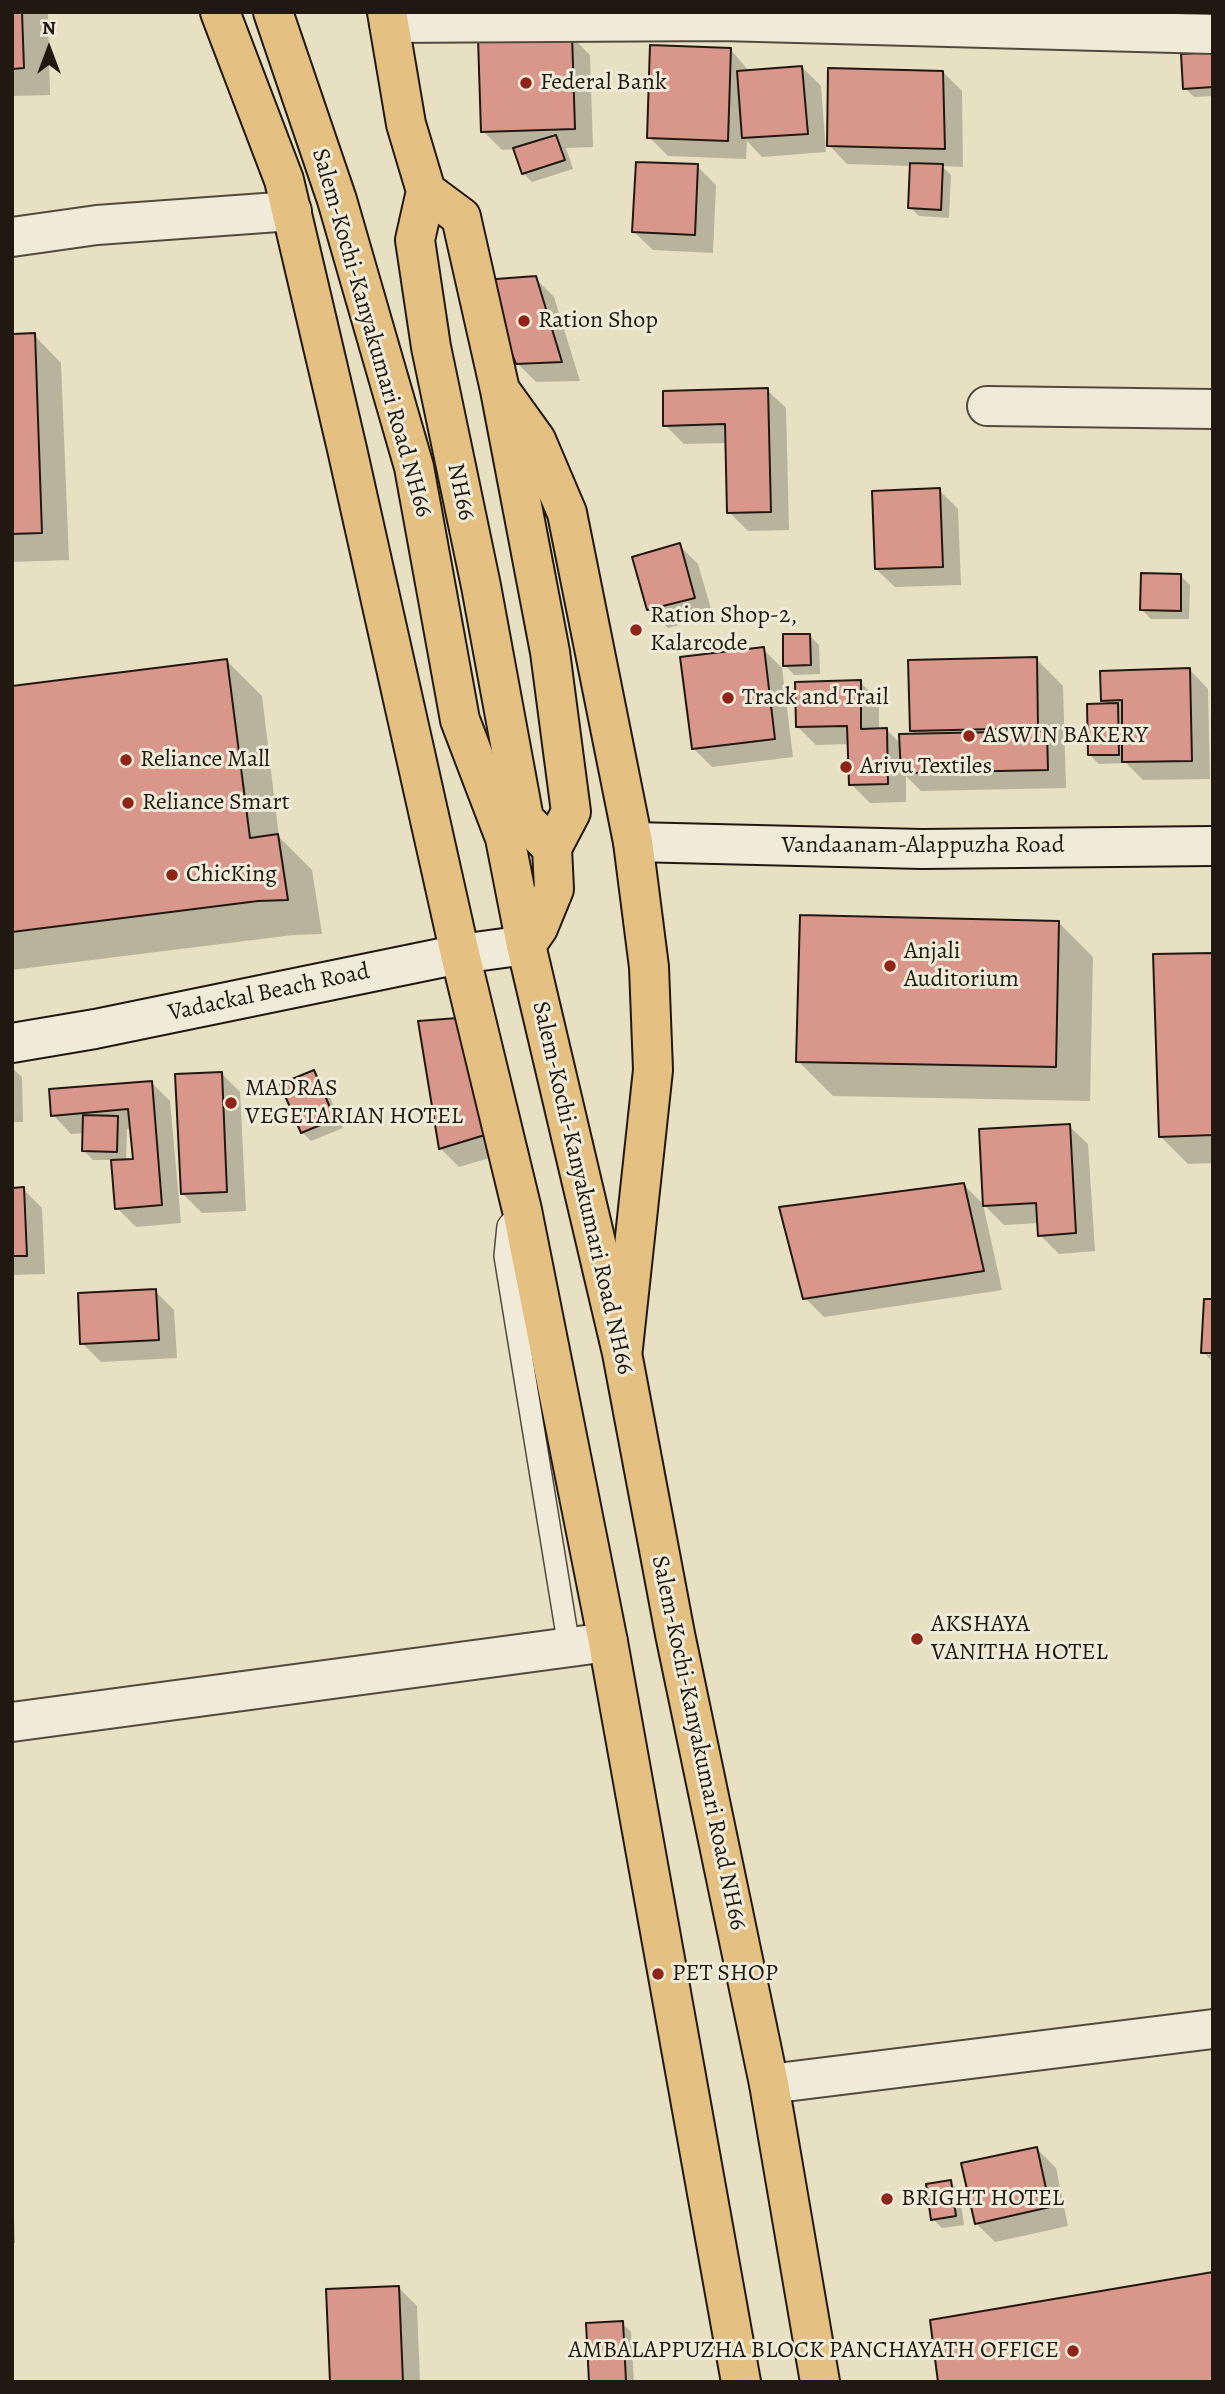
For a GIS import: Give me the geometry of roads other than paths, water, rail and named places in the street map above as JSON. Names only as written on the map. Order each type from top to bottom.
[{"type":"main road","points":[[220,12],[284,180],[292,211],[460,954],[522,1210],[608,1642],[741,2382]]},
{"type":"main road","name":"Salem-Kochi-Kanyakumari Road NH66","points":[[273,12],[337,200],[414,467],[460,720],[505,838],[526,945],[622,1353],[674,1634],[769,2084],[820,2382]]},
{"type":"main road","name":"NH66","points":[[388,18],[406,124],[426,191],[415,240],[431,347],[481,586],[524,819],[552,848]]},
{"type":"main road","points":[[426,191],[461,217],[500,390],[550,652],[571,812],[552,848],[554,889],[538,928],[526,945]]},
{"type":"main road","points":[[500,390],[536,440],[567,513],[633,842],[649,968],[653,1070],[622,1353]]},
{"type":"street","points":[[388,18],[721,21],[1213,34]]},
{"type":"street","points":[[12,237],[97,225],[292,211]]},
{"type":"street","points":[[987,406],[1213,409]]},
{"type":"street","name":"Vandaanam-Alappuzha Road","points":[[633,842],[922,849],[1213,846]]},
{"type":"street","name":"Vadackal Beach Road","points":[[12,1043],[109,1026],[460,954],[526,945]]},
{"type":"street","points":[[12,1722],[608,1642]]},
{"type":"street","points":[[769,2084],[1213,2029]]},
{"type":"lane","points":[[522,1210],[508,1226],[505,1256],[569,1647]]},
{"type":"place","name":"Federal Bank","points":[[526,83]]},
{"type":"place","name":"Ration Shop","points":[[524,321]]},
{"type":"place","name":"Ration Shop-2, Kalarcode","points":[[636,630]]},
{"type":"place","name":"Track and Trail","points":[[728,698]]},
{"type":"place","name":"ASWIN BAKERY","points":[[969,736]]},
{"type":"place","name":"Reliance Mall","points":[[126,760]]},
{"type":"place","name":"Arivu Textiles","points":[[846,767]]},
{"type":"place","name":"Reliance Smart","points":[[128,803]]},
{"type":"place","name":"ChicKing","points":[[172,875]]},
{"type":"place","name":"Anjali Auditorium","points":[[890,966]]},
{"type":"place","name":"MADRAS VEGETARIAN HOTEL","points":[[231,1103]]},
{"type":"place","name":"AKSHAYA VANITHA HOTEL","points":[[917,1639]]},
{"type":"place","name":"PET SHOP","points":[[658,1974]]},
{"type":"place","name":"BRIGHT HOTEL","points":[[887,2199]]},
{"type":"place","name":"AMBALAPPUZHA BLOCK PANCHAYATH OFFICE","points":[[1073,2351]]}]
